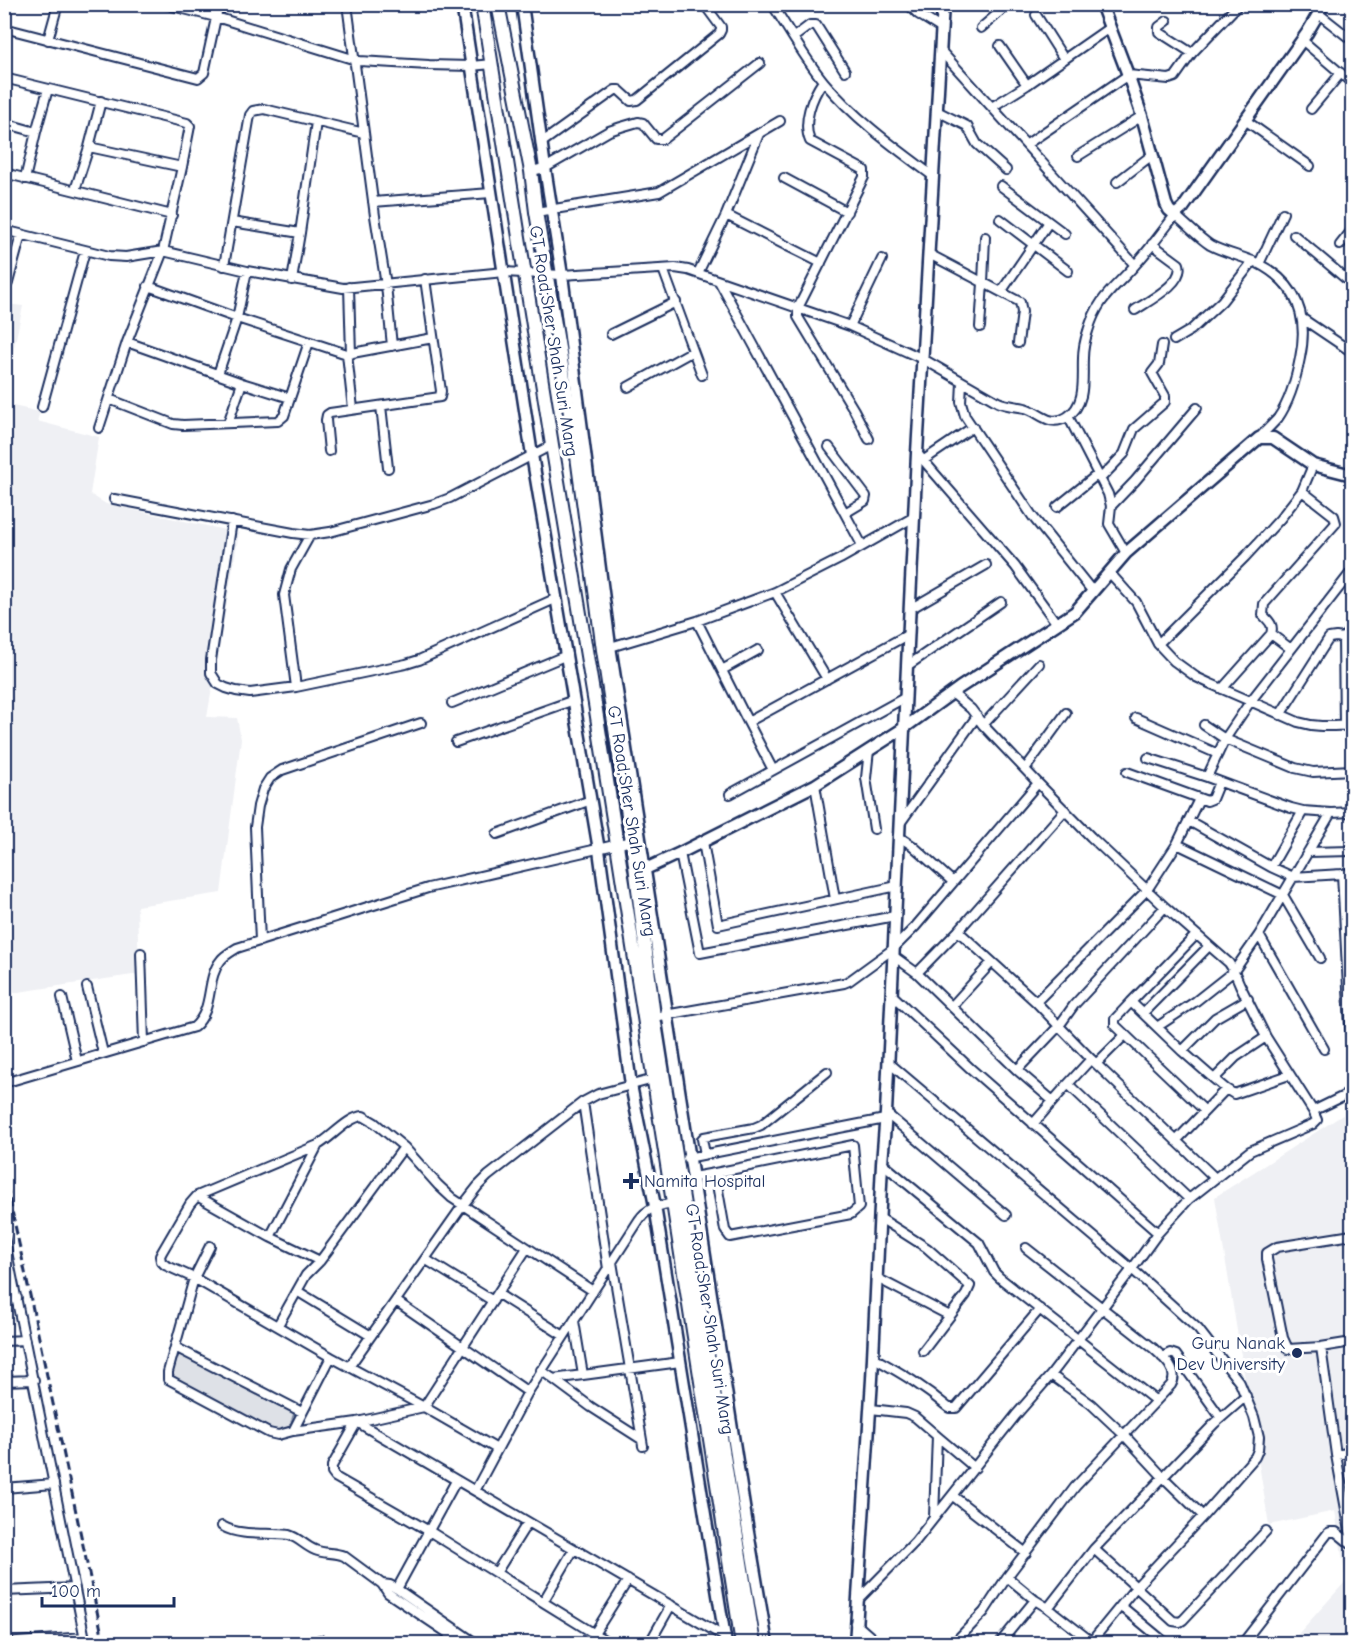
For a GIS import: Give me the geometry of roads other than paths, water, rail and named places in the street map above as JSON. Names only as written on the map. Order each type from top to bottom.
[{"type":"main road","points":[[462,4],[532,454],[599,850],[631,1085],[654,1206],[726,1640]]},
{"type":"main road","name":"GT Road;Sher Shah Suri Marg","points":[[482,4],[596,704],[742,1644]]},
{"type":"main road","name":"GT Road;Sher Shah Suri Marg","points":[[498,4],[531,171],[576,449],[607,648],[632,841],[641,871],[660,1016],[754,1644]]},
{"type":"main road","points":[[522,4],[562,275],[607,648],[641,871]]},
{"type":"main road","points":[[855,1644],[874,1358],[914,517],[920,456],[923,358],[943,4]]},
{"type":"main road","points":[[1101,4],[1142,116],[1166,204],[1175,215],[1183,208],[1302,40],[1320,9]]},
{"type":"main road","points":[[621,874],[641,871],[681,853],[815,785],[1058,624],[1075,612],[1126,553],[1259,438],[1273,438],[1313,465],[1353,475]]},
{"type":"main road","points":[[683,1158],[693,1177],[767,1644]]},
{"type":"street","points":[[48,40],[58,4]]},
{"type":"street","points":[[164,4],[216,17],[355,60],[397,64],[471,66],[492,63]]},
{"type":"street","points":[[4,28],[198,78],[204,73],[219,4]]},
{"type":"street","points":[[347,4],[386,285],[392,346]]},
{"type":"street","points":[[541,143],[615,90],[620,90],[631,101],[637,100],[719,34],[721,27],[704,4]]},
{"type":"street","points":[[772,4],[823,81],[864,123],[933,176]]},
{"type":"street","points":[[908,4],[918,14],[942,29]]},
{"type":"street","points":[[981,28],[1009,4]]},
{"type":"street","points":[[1027,144],[1128,75],[1172,79],[1192,53],[1239,4]]},
{"type":"street","points":[[1320,9],[1353,40]]},
{"type":"street","points":[[1036,15],[1064,59]]},
{"type":"street","points":[[1167,21],[1159,27],[1160,32],[1192,53]]},
{"type":"street","points":[[794,37],[810,25],[816,25],[845,71]]},
{"type":"street","points":[[992,107],[1109,28]]},
{"type":"street","points":[[1302,40],[1353,83]]},
{"type":"street","points":[[1000,46],[1027,84]]},
{"type":"street","points":[[940,51],[1135,265]]},
{"type":"street","points":[[531,171],[545,168],[609,131],[630,124],[643,123],[656,139],[663,139],[760,63]]},
{"type":"street","points":[[1311,109],[1341,73]]},
{"type":"street","points":[[4,78],[189,124],[190,129],[163,250],[127,342],[99,428]]},
{"type":"street","points":[[823,81],[813,97],[808,132],[810,141],[864,170],[864,177],[798,308],[798,317],[855,410],[869,439]]},
{"type":"street","points":[[25,178],[48,89]]},
{"type":"street","points":[[75,190],[101,101]]},
{"type":"street","points":[[224,266],[250,115],[254,111],[264,108],[364,133]]},
{"type":"street","points":[[937,111],[967,126],[977,144],[1006,170]]},
{"type":"street","points":[[1078,156],[1142,116]]},
{"type":"street","points":[[1245,120],[1310,166]]},
{"type":"street","points":[[536,212],[659,192],[780,121]]},
{"type":"street","points":[[292,280],[316,122]]},
{"type":"street","points":[[4,123],[36,132]]},
{"type":"street","points":[[698,273],[726,215],[759,134]]},
{"type":"street","points":[[89,147],[182,167]]},
{"type":"street","points":[[1118,182],[1152,155]]},
{"type":"street","points":[[4,173],[172,215]]},
{"type":"street","points":[[784,178],[847,212]]},
{"type":"street","points":[[1001,186],[1065,234]]},
{"type":"street","points":[[373,202],[491,192]]},
{"type":"street","points":[[1174,340],[1191,330],[1218,305],[1256,263],[1283,213]]},
{"type":"street","points":[[726,215],[821,263]]},
{"type":"street","points":[[4,230],[85,251],[126,257],[163,250],[224,266],[335,288],[386,285],[504,272],[562,275],[675,268],[698,273],[850,326],[923,358],[1005,405],[1029,409],[1047,420],[1068,417],[1077,407],[1083,381],[1084,344],[1092,319],[1105,296],[1135,265],[1175,215],[1212,245],[1256,263],[1276,276],[1289,289],[1298,303],[1303,319],[1304,335],[1292,390],[1277,419],[1259,438]]},
{"type":"street","points":[[1000,219],[1068,271]]},
{"type":"street","points":[[232,222],[300,233]]},
{"type":"street","points":[[1001,292],[1048,222]]},
{"type":"street","points":[[1340,245],[1353,230]]},
{"type":"street","points":[[4,287],[8,283],[21,235]]},
{"type":"street","points":[[1294,235],[1353,284]]},
{"type":"street","points":[[980,327],[984,237]]},
{"type":"street","points":[[1135,310],[1167,289],[1179,273],[1179,264],[1152,244]]},
{"type":"street","points":[[42,407],[85,251]]},
{"type":"street","points":[[929,254],[1017,300],[1022,305],[1018,342]]},
{"type":"street","points":[[850,326],[882,259]]},
{"type":"street","points":[[663,269],[702,375]]},
{"type":"street","points":[[218,374],[237,318],[248,271]]},
{"type":"street","points":[[329,451],[326,420],[327,416],[334,412],[440,398],[441,391],[425,279]]},
{"type":"street","points":[[719,281],[862,546]]},
{"type":"street","points":[[148,286],[349,354],[433,338]]},
{"type":"street","points":[[350,287],[349,354],[353,409]]},
{"type":"street","points":[[611,334],[676,302]]},
{"type":"street","points":[[1303,319],[1353,352]]},
{"type":"street","points":[[127,342],[290,398]]},
{"type":"street","points":[[109,399],[173,424],[278,421],[284,416],[309,342]]},
{"type":"street","points":[[1057,507],[1099,477],[1124,454],[1134,429],[1165,402],[1166,396],[1152,373],[1159,364],[1162,345]]},
{"type":"street","points":[[628,387],[693,351]]},
{"type":"street","points":[[962,382],[961,402],[965,416],[1033,517],[1093,592]]},
{"type":"street","points":[[228,423],[242,383]]},
{"type":"street","points":[[381,406],[388,468]]},
{"type":"street","points":[[1111,506],[1135,482],[1197,408]]},
{"type":"street","points":[[1068,417],[1108,494],[1111,506],[1109,524],[1126,553]]},
{"type":"street","points":[[973,427],[920,456],[1014,566],[1058,624]]},
{"type":"street","points":[[114,499],[293,534],[310,535],[330,532],[434,504],[552,445]]},
{"type":"street","points":[[830,447],[866,495],[866,501],[845,513]]},
{"type":"street","points":[[1158,644],[1280,519],[1302,491],[1313,465]]},
{"type":"street","points":[[1222,689],[1271,634],[1271,624],[1263,615],[1264,604],[1336,523],[1334,516],[1302,491]]},
{"type":"street","points":[[607,648],[697,621],[776,592],[914,517]]},
{"type":"street","points":[[232,521],[211,660],[211,674],[218,684],[236,692],[250,693],[296,687],[419,660],[557,598]]},
{"type":"street","points":[[296,687],[284,595],[291,569],[310,535]]},
{"type":"street","points":[[910,609],[986,565]]},
{"type":"street","points":[[1207,777],[1225,739],[1250,702],[1353,571]]},
{"type":"street","points":[[1109,572],[1136,602],[1158,644],[1174,661],[1196,677],[1280,715],[1309,725],[1328,727],[1348,725],[1343,638],[1353,627]]},
{"type":"street","points":[[776,592],[827,679]]},
{"type":"street","points":[[907,666],[1001,602]]},
{"type":"street","points":[[697,621],[773,770]]},
{"type":"street","points":[[748,722],[909,634]]},
{"type":"street","points":[[1271,634],[1291,649]]},
{"type":"street","points":[[1280,715],[1329,638],[1343,638]]},
{"type":"street","points":[[722,670],[758,650]]},
{"type":"street","points":[[452,703],[567,655]]},
{"type":"street","points":[[984,725],[1039,664]]},
{"type":"street","points":[[857,1601],[894,1565],[953,1496],[1016,1415],[1051,1375],[1158,1233],[1189,1199],[1250,1151],[1313,1124],[1317,1120],[1266,1037],[1234,971],[1223,956],[1147,890],[1038,783],[971,709],[952,693]]},
{"type":"street","points":[[730,794],[906,697]]},
{"type":"street","points":[[456,742],[574,700]]},
{"type":"street","points":[[1025,769],[1066,713]]},
{"type":"street","points":[[899,824],[977,716]]},
{"type":"street","points":[[1136,718],[1218,754]]},
{"type":"street","points":[[260,940],[255,827],[258,806],[270,778],[282,770],[421,723]]},
{"type":"street","points":[[1204,725],[1225,739],[1295,768],[1312,771],[1353,770]]},
{"type":"street","points":[[869,750],[866,778],[874,829]]},
{"type":"street","points":[[1148,758],[1302,811],[1353,812]]},
{"type":"street","points":[[1127,772],[1199,799],[1211,801],[1219,782]]},
{"type":"street","points":[[660,1016],[844,983],[893,952],[1038,783]]},
{"type":"street","points":[[815,785],[836,899]]},
{"type":"street","points":[[1036,1002],[1147,890],[1177,844],[1199,799]]},
{"type":"street","points":[[496,834],[591,800]]},
{"type":"street","points":[[917,973],[958,931],[1065,810]]},
{"type":"street","points":[[1271,867],[1302,811]]},
{"type":"street","points":[[1157,1027],[1196,1001],[1234,971],[1259,935],[1331,813]]},
{"type":"street","points":[[1189,821],[1293,877],[1353,873]]},
{"type":"street","points":[[898,836],[913,846],[953,882]]},
{"type":"street","points":[[4,1083],[194,1027],[199,1023],[207,1006],[215,970],[220,960],[237,948],[428,888],[632,841]]},
{"type":"street","points":[[703,842],[718,925],[897,886]]},
{"type":"street","points":[[1177,844],[1282,895],[1320,958]]},
{"type":"street","points":[[1308,852],[1353,851]]},
{"type":"street","points":[[681,853],[700,953],[895,916]]},
{"type":"street","points":[[1342,874],[1353,1064]]},
{"type":"street","points":[[1017,1070],[1165,907]]},
{"type":"street","points":[[958,931],[1036,1002],[1093,1061],[1215,1178]]},
{"type":"street","points":[[1196,934],[1115,1019],[1115,1025],[1205,1111]]},
{"type":"street","points":[[1259,935],[1324,1049]]},
{"type":"street","points":[[1143,1013],[1209,946]]},
{"type":"street","points":[[893,952],[1017,1070],[1053,1101]]},
{"type":"street","points":[[141,953],[144,1042]]},
{"type":"street","points":[[952,1006],[992,962]]},
{"type":"street","points":[[87,987],[103,1053]]},
{"type":"street","points":[[891,994],[970,1068],[1158,1233]]},
{"type":"street","points":[[62,996],[77,1061]]},
{"type":"street","points":[[1182,1051],[1215,1018],[1248,999]]},
{"type":"street","points":[[1131,1002],[1182,1051],[1234,1094],[1289,1075]]},
{"type":"street","points":[[1033,1124],[1068,1084],[1125,1035]]},
{"type":"street","points":[[1214,1079],[1236,1057],[1266,1037]]},
{"type":"street","points":[[888,1062],[1132,1269],[1198,1329],[1234,1374],[1246,1396],[1259,1437],[1258,1450],[1250,1463],[1136,1587],[1093,1643],[1007,1577]]},
{"type":"street","points":[[705,1154],[702,1139],[704,1137],[761,1125],[826,1072]]},
{"type":"street","points":[[349,1367],[463,1205],[488,1176],[583,1102],[598,1094],[654,1079]]},
{"type":"street","points":[[1068,1084],[1189,1199]]},
{"type":"street","points":[[1176,1141],[1226,1089]]},
{"type":"street","points":[[1313,1111],[1353,1092]]},
{"type":"street","points":[[541,1370],[642,1442],[583,1102]]},
{"type":"street","points":[[497,1449],[194,1278],[165,1265],[160,1256],[190,1204],[197,1196],[318,1144],[355,1117],[363,1116],[404,1147],[438,1185],[463,1205],[593,1291]]},
{"type":"street","points":[[683,1158],[885,1116],[1006,1215]]},
{"type":"street","points":[[750,1129],[753,1144]]},
{"type":"street","points":[[270,1237],[318,1144]]},
{"type":"street","points":[[693,1177],[853,1145],[859,1207],[851,1214],[730,1237],[726,1230],[715,1173]]},
{"type":"street","points":[[278,1325],[306,1275],[320,1261],[404,1147]]},
{"type":"street","points":[[882,1163],[979,1243],[994,1272],[1156,1401]]},
{"type":"street","points":[[197,1196],[270,1237],[320,1261]]},
{"type":"street","points":[[475,1491],[541,1370],[644,1213],[654,1206],[674,1203]]},
{"type":"street","points":[[880,1218],[927,1248],[970,1286],[923,1351]]},
{"type":"street","points":[[1353,1235],[1277,1247],[1268,1252],[1267,1259],[1284,1344],[1288,1349],[1353,1342]]},
{"type":"street","points":[[4,1237],[6,1257],[17,1298],[86,1640],[4,1643]]},
{"type":"street","points":[[210,1246],[194,1278],[167,1375],[172,1381],[269,1433],[278,1435],[357,1422],[424,1407],[527,1248]]},
{"type":"street","points":[[953,1644],[984,1612],[1007,1577],[1075,1487],[1171,1385],[1175,1377],[1162,1357],[1026,1248]]},
{"type":"street","points":[[425,1259],[564,1336]]},
{"type":"street","points":[[878,1278],[950,1316]]},
{"type":"street","points":[[297,1291],[371,1336]]},
{"type":"street","points":[[4,1299],[17,1298]]},
{"type":"street","points":[[396,1301],[528,1392]]},
{"type":"street","points":[[874,1358],[912,1378],[949,1408],[956,1408],[1040,1309]]},
{"type":"street","points":[[574,1321],[583,1375]]},
{"type":"street","points":[[4,1341],[25,1340]]},
{"type":"street","points":[[175,1347],[302,1412]]},
{"type":"street","points":[[1321,1347],[1336,1455],[1353,1544]]},
{"type":"street","points":[[1162,1357],[1170,1353],[1176,1355],[1221,1418]]},
{"type":"street","points":[[293,1431],[331,1357]]},
{"type":"street","points":[[553,1379],[680,1362]]},
{"type":"street","points":[[1051,1375],[1091,1404],[1203,1516]]},
{"type":"street","points":[[4,1381],[34,1380]]},
{"type":"street","points":[[1047,1608],[1094,1550],[1221,1418],[1246,1396]]},
{"type":"street","points":[[871,1409],[906,1413],[915,1417],[975,1468]]},
{"type":"street","points":[[357,1422],[671,1605],[726,1640]]},
{"type":"street","points":[[357,1422],[332,1466],[332,1473],[336,1477],[429,1531],[611,1644]]},
{"type":"street","points":[[934,1517],[937,1436]]},
{"type":"street","points":[[1336,1455],[1353,1452]]},
{"type":"street","points":[[397,1589],[456,1480]]},
{"type":"street","points":[[4,1488],[54,1484]]},
{"type":"street","points":[[953,1496],[1026,1553]]},
{"type":"street","points":[[496,1573],[528,1522]]},
{"type":"street","points":[[222,1526],[242,1533],[282,1534],[296,1537],[316,1551],[338,1553],[381,1584],[388,1593],[464,1644]]},
{"type":"street","points":[[1094,1550],[1173,1621],[1180,1622],[1266,1530]]},
{"type":"street","points":[[1242,1644],[1328,1533],[1336,1532],[1353,1544]]},
{"type":"street","points":[[543,1602],[574,1549]]},
{"type":"street","points":[[4,1569],[6,1591],[75,1588]]},
{"type":"street","points":[[594,1634],[628,1580]]},
{"type":"street","points":[[381,1584],[397,1589],[477,1644]]},
{"type":"street","points":[[999,1644],[1035,1600]]},
{"type":"street","points":[[649,1644],[671,1605]]},
{"type":"street","points":[[1121,1606],[1167,1644]]},
{"type":"street","points":[[855,1623],[879,1644]]},
{"type":"street","points":[[445,1644],[451,1634]]},
{"type":"street","points":[[304,1644],[320,1640],[332,1644]]},
{"type":"railway","points":[[4,1173],[104,1644]]},
{"type":"place","name":"Namita Hospital","points":[[631,1181]]},
{"type":"place","name":"Guru Nanak Dev University","points":[[1297,1353]]}]
